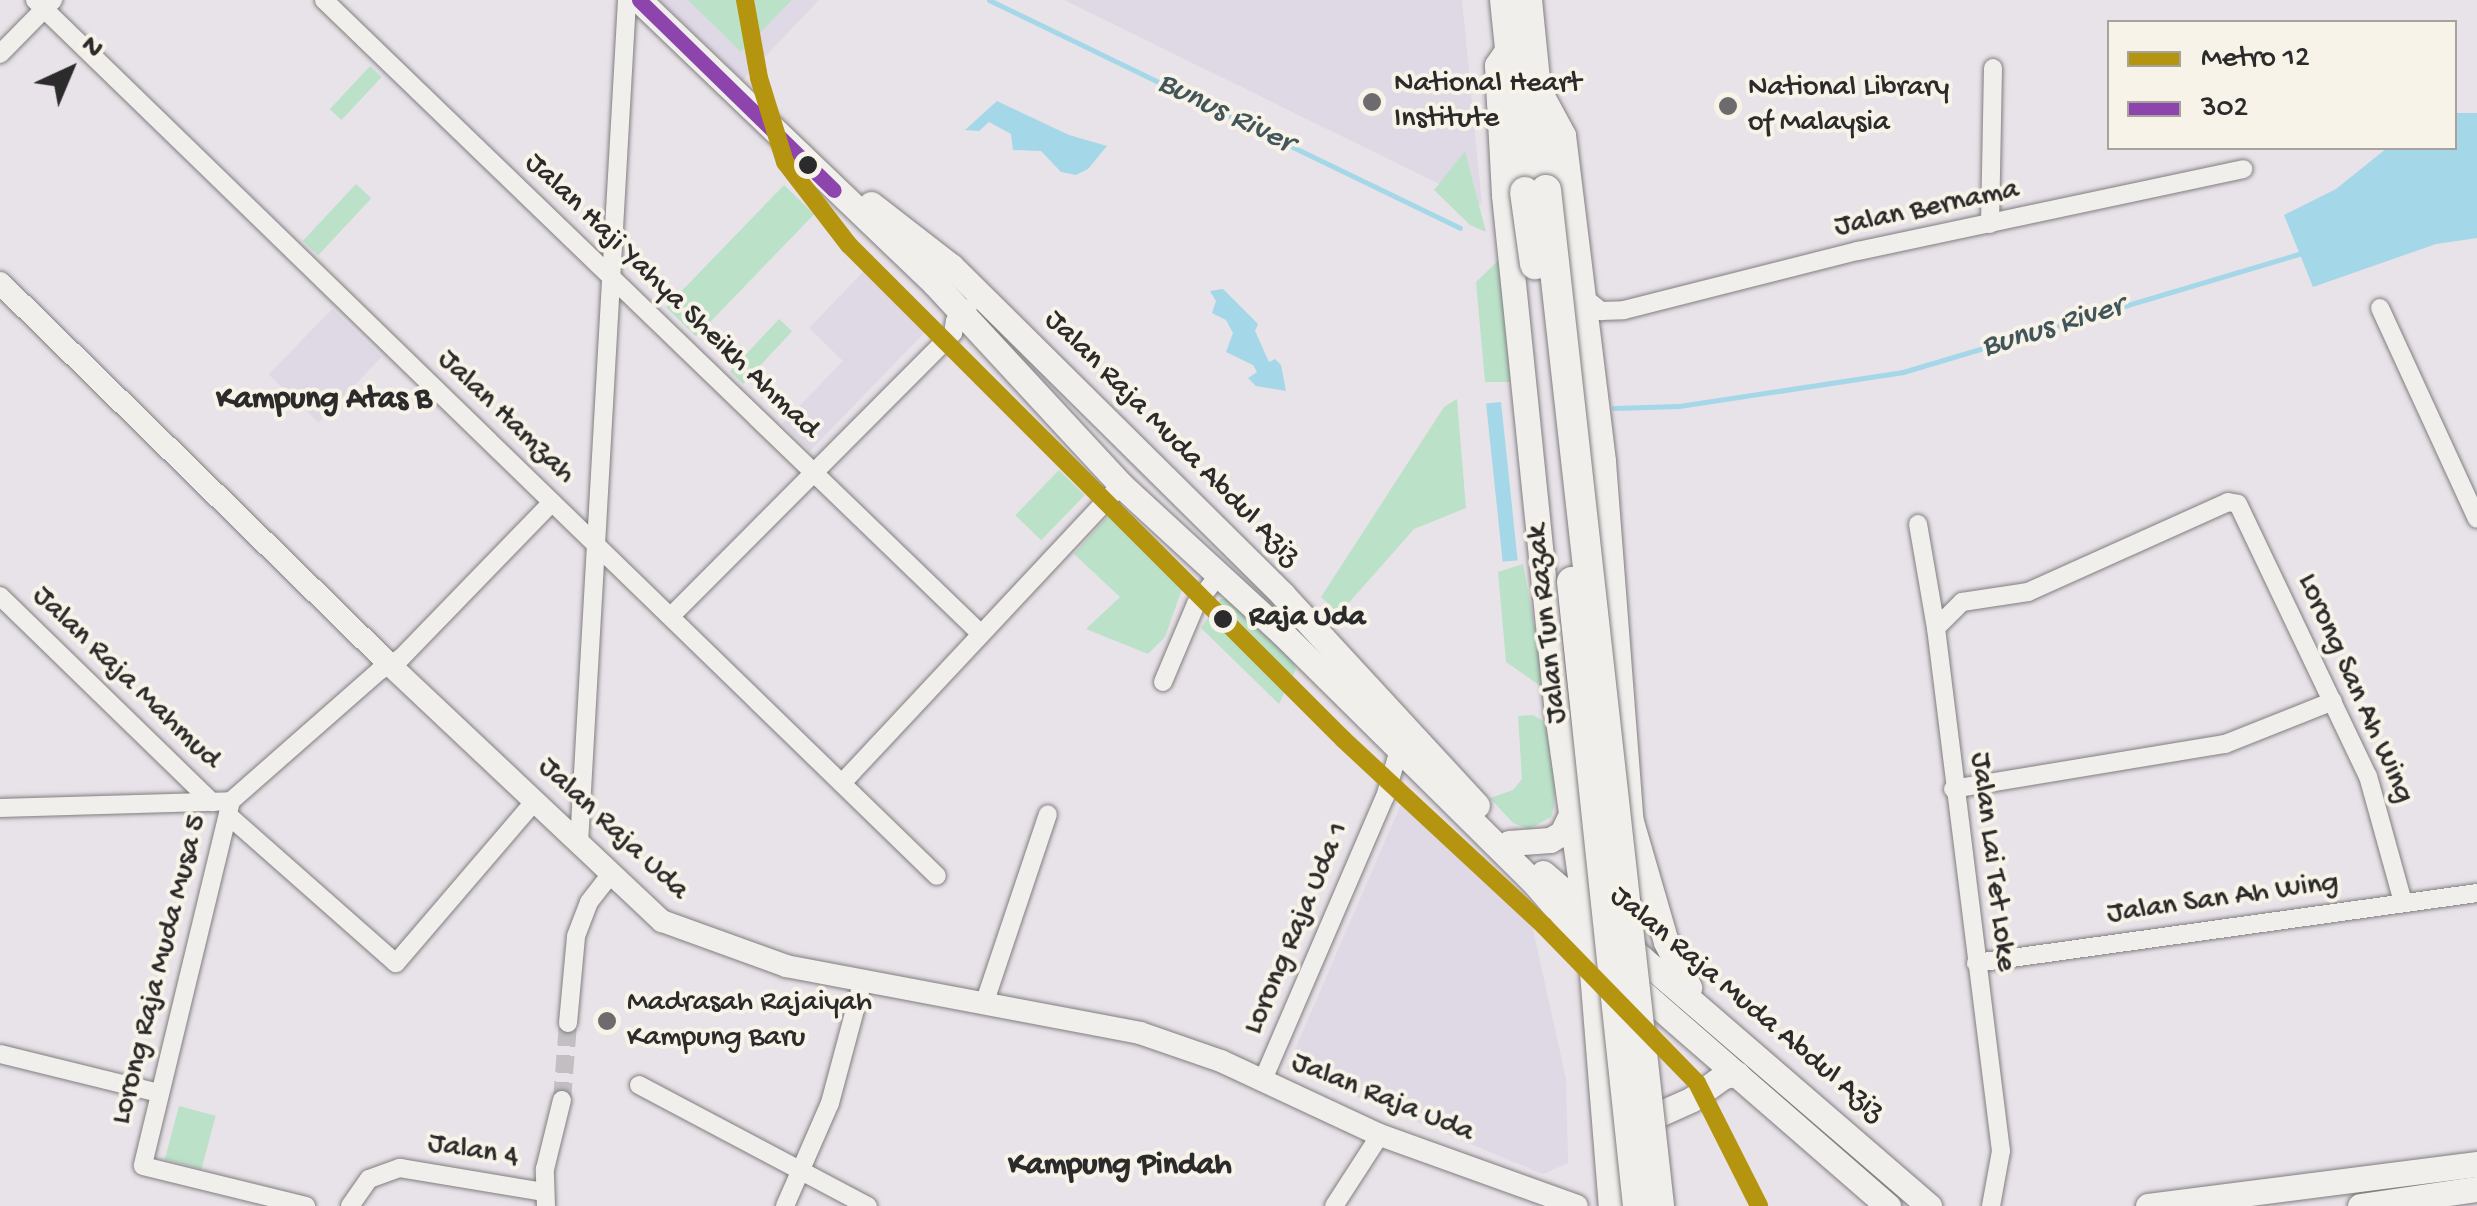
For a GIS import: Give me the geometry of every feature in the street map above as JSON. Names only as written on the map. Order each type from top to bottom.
[{"type":"main road","name":"Jalan Raja Muda Abdul Aziz","points":[[638,0],[834,190],[854,194],[916,236],[972,314],[1120,485],[1407,742],[1586,912],[1704,1008],[1928,1206]]},
{"type":"main road","name":"Jalan Tun Razak","points":[[1505,0],[1536,191],[1659,1206]]},
{"type":"main road","name":"Jalan Tun Razak","points":[[1527,0],[1536,85],[1536,191],[1548,360],[1638,1206]]},
{"type":"main road","name":"Jalan Tun Razak","points":[[1510,46],[1497,65],[1504,194],[1555,681],[1590,947],[1612,1206]]},
{"type":"main road","name":"Jalan Tun Razak","points":[[1536,85],[1563,135],[1603,462],[1618,691],[1668,1206]]},
{"type":"main road","name":"Jalan Raja Muda Abdul Aziz","points":[[972,314],[1283,595],[1407,742],[1425,776],[1531,879],[1590,947],[1888,1206]]},
{"type":"main road","points":[[1555,681],[1566,706],[1576,716],[1590,720],[1603,716],[1618,691]]},
{"type":"main road","points":[[1510,843],[1550,840],[1562,832],[1574,808]]},
{"type":"main road","points":[[1630,818],[1670,954],[1704,1008]]},
{"type":"main road","points":[[1659,1114],[1692,1099],[1724,1076],[1737,1074]]},
{"type":"main road","points":[[2148,1206],[2477,1164]]},
{"type":"main road","points":[[1857,1179],[1862,1206]]},
{"type":"main road","points":[[2360,1206],[2477,1189]]},
{"type":"street","name":"Jalan Haji Yahya Sheikh Ahmad","points":[[324,0],[980,634]]},
{"type":"street","points":[[579,843],[627,0]]},
{"type":"street","points":[[0,54],[44,3]]},
{"type":"street","name":"Jalan Hamzah","points":[[44,3],[937,876]]},
{"type":"street","points":[[1990,224],[1993,68]]},
{"type":"street","name":"Jalan Bernama","points":[[1586,337],[1624,310],[1858,251],[2243,170]]},
{"type":"street","name":"Jalan Raja Uda","points":[[0,283],[389,664],[662,922],[786,966],[1140,1033],[1221,1061],[1380,1135],[1577,1206]]},
{"type":"street","points":[[1581,294],[1600,312],[1624,310]]},
{"type":"street","points":[[2380,308],[2477,519]]},
{"type":"street","points":[[672,616],[972,314]]},
{"type":"street","points":[[842,782],[1120,485]]},
{"type":"street","points":[[0,808],[223,806],[389,664],[401,658],[552,502]]},
{"type":"street","name":"Lorong San Ah Wing","points":[[1936,628],[1962,602],[2028,592],[2228,502],[2238,504],[2378,802],[2404,902]]},
{"type":"street","name":"Jalan Lai Tet Loke","points":[[1918,524],[1936,628],[2001,1151],[1992,1206]]},
{"type":"street","points":[[1163,682],[1196,604],[1220,573]]},
{"type":"street","name":"Jalan Raja Mahmud","points":[[0,596],[396,963],[536,800]]},
{"type":"street","points":[[1953,789],[2225,744],[2332,701]]},
{"type":"street","name":"Lorong Raja Uda 1","points":[[1262,1082],[1407,742]]},
{"type":"street","points":[[1385,797],[1406,780],[1425,776]]},
{"type":"street","name":"Lorong Raja Muda Musa 5","points":[[223,806],[143,1166],[306,1206]]},
{"type":"street","points":[[985,1001],[1048,814]]},
{"type":"street","points":[[568,1024],[576,936],[590,902],[611,874]]},
{"type":"street","name":"Jalan San Ah Wing","points":[[1976,963],[2477,894]]},
{"type":"street","points":[[784,1206],[830,1103],[863,980]]},
{"type":"street","points":[[0,1054],[159,1093]]},
{"type":"street","points":[[639,1085],[868,1206]]},
{"type":"street","points":[[545,1199],[562,1100]]},
{"type":"street","points":[[1334,1206],[1380,1135]]},
{"type":"street","name":"Jalan 4","points":[[350,1206],[369,1179],[400,1168],[545,1199]]},
{"type":"shaded area","points":[[660,0],[819,0],[743,80]]},
{"type":"shaded area","name":"National Heart Institute","points":[[1064,0],[1462,0],[1482,205]]},
{"type":"shaded area","points":[[866,269],[928,329],[810,451],[782,424],[843,361],[809,328]]},
{"type":"shaded area","points":[[332,309],[382,357],[318,422],[269,374]]},
{"type":"shaded area","points":[[1404,797],[1532,925],[1566,1079],[1568,1163],[1543,1174],[1287,1068]]},
{"type":"green space","points":[[688,0],[792,0],[741,52]]},
{"type":"green space","points":[[370,66],[382,77],[341,120],[330,109]]},
{"type":"green space","points":[[1465,151],[1486,232],[1470,225],[1434,190]]},
{"type":"green space","points":[[356,184],[371,198],[318,255],[303,241]]},
{"type":"green space","points":[[784,185],[814,214],[696,336],[666,307]]},
{"type":"green space","points":[[1504,255],[1514,382],[1485,382],[1476,282]]},
{"type":"green space","points":[[779,319],[792,331],[743,384],[730,372]]},
{"type":"green space","points":[[1457,399],[1466,508],[1414,529],[1339,614],[1321,597],[1444,407]]},
{"type":"green space","points":[[1059,470],[1085,495],[1041,540],[1015,515]]},
{"type":"green space","points":[[1110,514],[1185,581],[1165,637],[1148,654],[1086,629],[1120,597],[1074,554]]},
{"type":"green space","points":[[1523,564],[1546,690],[1506,662],[1498,572]]},
{"type":"green space","points":[[1220,599],[1232,599],[1289,655],[1296,669],[1279,704],[1201,628]]},
{"type":"green space","points":[[1533,715],[1545,722],[1555,778],[1554,807],[1551,817],[1529,829],[1513,823],[1490,798],[1513,790],[1522,779],[1518,716]]},
{"type":"green space","points":[[179,1106],[216,1116],[201,1169],[165,1159]]},
{"type":"water","points":[[997,101],[1069,135],[1107,146],[1088,169],[1076,175],[1061,172],[1041,151],[1013,150],[1011,134],[989,122],[979,131],[965,130]]},
{"type":"water","points":[[2457,113],[2477,113],[2477,238],[2436,244],[2313,287],[2284,215],[2336,189],[2385,150],[2457,150]]},
{"type":"water","points":[[1223,289],[1258,324],[1255,331],[1269,362],[1275,359],[1281,365],[1286,391],[1256,386],[1248,378],[1257,372],[1253,365],[1226,352],[1233,333],[1226,320],[1212,313],[1216,301],[1210,291]]},
{"type":"water","points":[[1501,402],[1518,560],[1503,562],[1486,404]]},
{"type":"waterway","name":"Bunus River","points":[[989,0],[1460,228]]},
{"type":"waterway","name":"Bunus River","points":[[1614,408],[1679,406],[1903,372],[2306,252]]},
{"type":"tunnel","points":[[562,1100],[568,1023]]},
{"type":"metro line","name":"12","points":[[745,0],[759,78],[785,162],[849,245],[1344,740],[1544,926],[1697,1083],[1759,1206]]},
{"type":"transit line","name":"302","points":[[639,0],[834,190]]},
{"type":"place","name":"National Heart Institute","points":[[1372,102]]},
{"type":"place","name":"National Library of Malaysia","points":[[1728,106]]},
{"type":"place","name":"Raja Uda","points":[[1223,619]]},
{"type":"place","name":"Madrasah Rajaiyah Kampung Baru","points":[[607,1021]]},
{"type":"district","name":"Kampung Atas B","points":[[324,400]]},
{"type":"district","name":"Kampung Pindah","points":[[1120,1166]]}]
